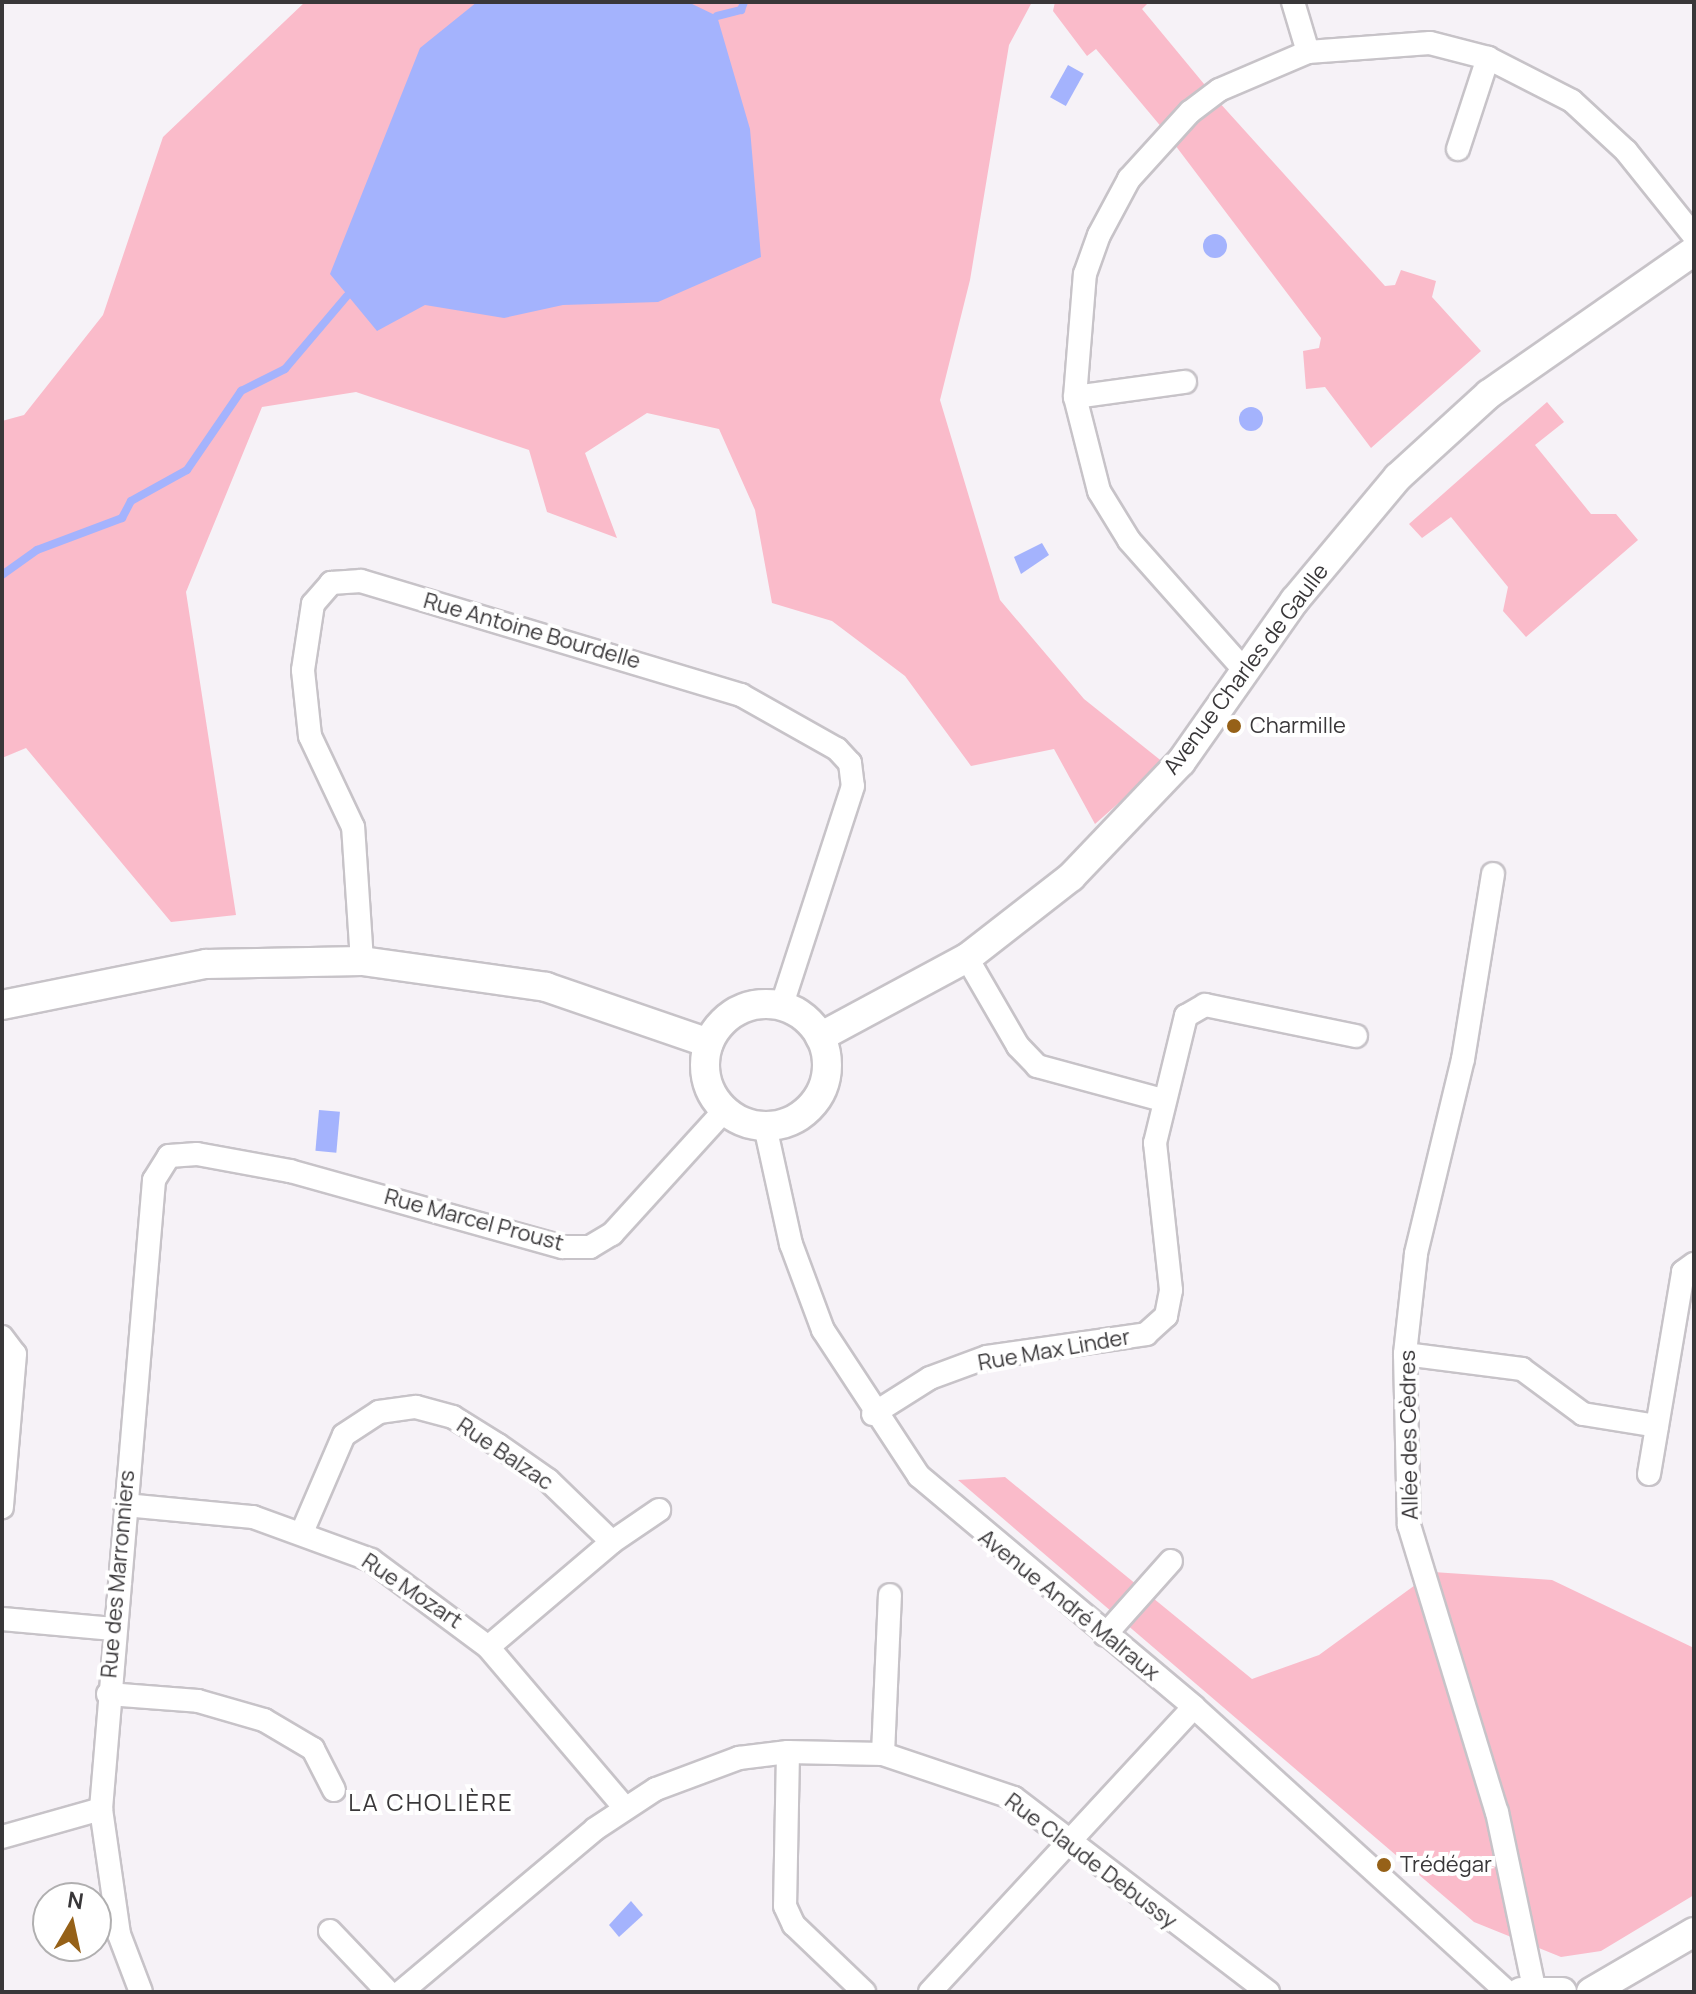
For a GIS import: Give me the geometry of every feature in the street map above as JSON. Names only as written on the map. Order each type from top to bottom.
[{"type":"street","points":[[1293,2],[1308,52]]},
{"type":"street","points":[[1246,672],[1129,540],[1099,491],[1075,397],[1085,274],[1129,179],[1219,90],[1308,52],[1398,41],[1488,58],[1548,86],[1600,125],[1694,236]]},
{"type":"street","points":[[1458,149],[1488,58]]},
{"type":"street","name":"Avenue Charles de Gaulle","points":[[820,1037],[967,958],[1081,867],[1181,762],[1246,672],[1398,477],[1489,394],[1694,251]]},
{"type":"street","points":[[1075,397],[1185,382]]},
{"type":"street","name":"Rue Antoine Bourdelle","points":[[362,961],[353,827],[310,736],[303,670],[313,604],[331,583],[361,581],[741,695],[837,749],[850,763],[853,786],[781,1007]]},
{"type":"street","name":"Allée des Cèdres","points":[[1493,874],[1463,1059],[1416,1254],[1405,1354],[1409,1525],[1497,1812],[1521,1991]]},
{"type":"street","points":[[967,958],[1018,1046],[1037,1066],[1162,1100]]},
{"type":"street","points":[[2,1005],[206,964],[362,961],[546,987],[709,1043]]},
{"type":"street","name":"Rue Max Linder","points":[[873,1414],[930,1378],[987,1357],[1146,1334],[1166,1316],[1171,1290],[1155,1143],[1162,1100],[1186,1016],[1205,1005],[1356,1036]]},
{"type":"street","points":[[781,1007],[820,1037],[827,1067],[818,1097],[795,1118],[765,1126],[725,1110],[706,1075],[709,1043],[738,1011],[781,1007]]},
{"type":"street","name":"Rue Marcel Proust","points":[[169,1156],[197,1154],[290,1171],[563,1247],[590,1247],[612,1234],[725,1110]]},
{"type":"street","name":"Avenue André Malraux","points":[[765,1126],[791,1244],[823,1330],[873,1414],[929,1486],[1194,1707],[1521,1991]]},
{"type":"street","name":"Rue des Marronniers","points":[[141,1992],[119,1934],[101,1809],[108,1694],[154,1180],[169,1156]]},
{"type":"street","points":[[1649,1474],[1683,1272],[1694,1264]]},
{"type":"street","points":[[2,1337],[15,1354],[2,1507]]},
{"type":"street","points":[[1405,1354],[1522,1369],[1583,1414],[1657,1426]]},
{"type":"street","name":"Rue Balzac","points":[[303,1530],[344,1435],[379,1412],[416,1407],[453,1417],[498,1445],[548,1480],[612,1542]]},
{"type":"street","name":"Rue Mozart","points":[[125,1505],[303,1530],[371,1560],[488,1647],[625,1808]]},
{"type":"street","points":[[488,1647],[612,1542],[659,1510]]},
{"type":"street","points":[[1105,1635],[1171,1561]]},
{"type":"street","points":[[883,1754],[890,1595]]},
{"type":"street","points":[[2,1619],[114,1629]]},
{"type":"street","points":[[108,1694],[198,1701],[264,1720],[313,1749],[334,1790]]},
{"type":"street","points":[[930,1992],[1194,1707]]},
{"type":"street","points":[[788,1752],[785,1906],[794,1925],[864,1992]]},
{"type":"street","name":"Rue Claude Debussy","points":[[415,1987],[625,1808],[695,1771],[788,1752],[883,1754],[951,1771],[1014,1798],[1268,1992]]},
{"type":"street","points":[[2,1837],[101,1809]]},
{"type":"street","points":[[330,1931],[388,1992]]},
{"type":"street","points":[[1591,1992],[1694,1932]]},
{"type":"street","points":[[1521,1991],[1562,1992]]},
{"type":"shaded area","points":[[305,2],[1032,2],[1009,45],[970,280],[940,400],[1000,600],[1084,699],[1164,763],[1095,824],[1054,749],[971,766],[905,676],[832,621],[772,603],[755,510],[719,429],[647,413],[585,453],[617,538],[547,512],[529,450],[356,392],[262,407],[186,592],[236,915],[171,922],[26,748],[2,758],[2,421],[24,415],[103,315],[163,137]]},
{"type":"shaded area","points":[[1055,2],[1149,2],[1142,9],[1209,90],[1163,129],[1096,49],[1087,56],[1053,11]]},
{"type":"shaded area","points":[[1218,101],[1385,286],[1395,285],[1401,270],[1436,281],[1432,297],[1481,351],[1371,448],[1325,387],[1306,389],[1303,351],[1319,348],[1321,338],[1172,141]]},
{"type":"shaded area","points":[[1547,402],[1564,422],[1535,445],[1591,514],[1616,514],[1638,540],[1526,637],[1503,611],[1508,587],[1451,517],[1422,538],[1409,524]]},
{"type":"shaded area","points":[[1005,1477],[1252,1679],[1319,1655],[1433,1572],[1552,1580],[1694,1648],[1694,1895],[1601,1951],[1561,1957],[1474,1922],[958,1480]]},
{"type":"water","points":[[477,2],[688,2],[717,16],[750,129],[761,257],[658,302],[563,305],[504,318],[425,305],[377,331],[330,274],[420,48]]},
{"type":"water","points":[[1068,65],[1084,74],[1066,106],[1050,97]]},
{"type":"water","points":[[1215,234],[1224,237],[1227,246],[1224,255],[1215,258],[1206,255],[1203,246],[1206,237]]},
{"type":"water","points":[[1251,407],[1260,410],[1263,419],[1260,428],[1251,431],[1242,428],[1239,419],[1242,410]]},
{"type":"water","points":[[1042,543],[1049,555],[1021,574],[1014,557]]},
{"type":"water","points":[[319,1110],[340,1112],[336,1153],[315,1151]]},
{"type":"water","points":[[631,1901],[643,1915],[619,1937],[609,1925]]},
{"type":"waterway","points":[[717,16],[741,10],[744,2]]},
{"type":"waterway","points":[[2,575],[37,550],[122,518],[131,501],[187,470],[241,391],[285,369],[347,296]]},
{"type":"place","name":"Charmille","points":[[1234,726]]},
{"type":"place","name":"Trédégar","points":[[1384,1865]]},
{"type":"district","name":"LA CHOLIÈRE","points":[[431,1802]]}]
